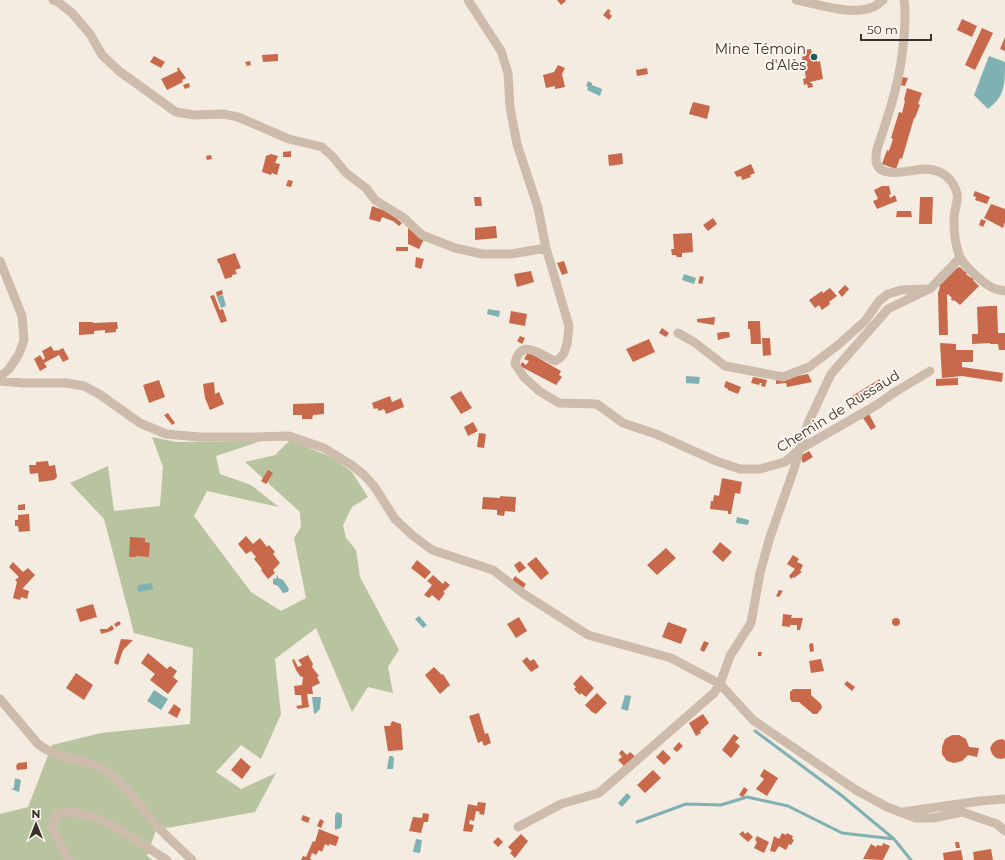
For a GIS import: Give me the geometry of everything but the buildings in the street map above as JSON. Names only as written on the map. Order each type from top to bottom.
[{"type":"street","points":[[53,0],[58,2],[77,18],[90,34],[102,55],[119,71],[176,112],[195,115],[223,114],[238,117],[289,139],[311,145],[322,146],[346,173],[366,188],[375,200],[404,218],[422,235],[456,248],[482,254],[511,254],[546,248],[538,208],[517,144],[510,107],[508,73],[501,51],[468,0]]},
{"type":"street","points":[[796,0],[846,10],[860,10],[874,7],[883,0]]},
{"type":"street","points":[[904,0],[902,61],[896,89],[875,159],[876,164],[883,171],[892,174],[925,169],[943,173],[949,179],[958,194],[953,220],[960,258],[978,278],[992,288],[1005,291]]},
{"type":"street","name":"Chemin de Russaud","points":[[546,248],[569,326],[567,344],[560,358],[555,361],[531,348],[523,350],[517,355],[515,364],[524,377],[539,391],[559,403],[597,404],[623,423],[656,434],[716,461],[740,469],[760,469],[785,462],[800,449],[875,406],[930,371]]},
{"type":"street","points":[[518,827],[561,804],[599,793],[714,693],[720,684],[730,656],[751,623],[760,573],[770,537],[809,421],[832,374],[888,309],[931,288],[960,258]]},
{"type":"street","points":[[0,261],[22,316],[24,340],[19,354],[9,369],[0,377]]},
{"type":"street","points":[[678,333],[694,342],[725,366],[783,377],[809,367],[838,345],[864,321],[879,301],[888,294],[901,290],[931,288]]},
{"type":"street","points":[[0,381],[23,383],[66,383],[84,386],[99,394],[140,423],[166,434],[200,437],[289,436],[324,448],[353,466],[364,475],[374,486],[395,519],[412,536],[432,550],[492,570],[524,594],[588,635],[671,658],[720,684],[753,720],[856,790],[887,807],[916,818],[933,818],[962,812],[997,824],[1005,831]]},
{"type":"street","points":[[0,699],[38,744],[45,750],[102,768],[122,782],[158,826],[192,860]]},
{"type":"street","points":[[902,813],[980,801],[1005,799]]},
{"type":"street","points":[[69,860],[53,829],[55,816],[67,812],[108,823],[167,860]]},
{"type":"green space","points":[[152,437],[176,442],[261,441],[216,456],[220,474],[251,485],[279,507],[207,491],[194,516],[251,592],[281,611],[306,598],[294,538],[301,527],[300,512],[245,462],[275,455],[290,440],[331,457],[352,472],[368,497],[352,507],[343,525],[346,538],[356,550],[360,577],[399,650],[388,667],[393,693],[368,687],[352,712],[316,628],[275,659],[281,714],[261,759],[241,745],[216,772],[241,789],[276,773],[255,812],[156,830],[147,856],[153,860],[0,860],[0,814],[28,807],[52,745],[101,733],[190,724],[193,648],[134,633],[104,519],[70,483],[108,466],[114,511],[160,506],[163,467]]},
{"type":"water","points":[[989,56],[1005,62],[1005,70],[1004,84],[1001,94],[994,104],[988,109],[974,95]]},
{"type":"water","points":[[588,81],[592,83],[592,85],[602,89],[600,96],[587,90],[588,87],[586,86]]},
{"type":"water","points":[[684,274],[696,278],[694,284],[682,280]]},
{"type":"water","points":[[223,295],[226,306],[221,308],[217,297]]},
{"type":"water","points":[[488,309],[500,311],[499,317],[487,314]]},
{"type":"water","points":[[686,376],[700,377],[699,384],[686,383]]},
{"type":"water","points":[[737,517],[749,520],[748,525],[736,523]]},
{"type":"water","points":[[276,575],[278,578],[283,580],[289,589],[288,592],[283,593],[278,586],[273,584],[273,579],[277,578]]},
{"type":"water","points":[[152,583],[153,589],[139,592],[137,589],[138,585]]},
{"type":"water","points":[[419,616],[427,625],[423,628],[415,619]]},
{"type":"water","points":[[154,690],[168,699],[161,710],[147,701]]},
{"type":"water","points":[[625,695],[631,696],[628,711],[621,709]]},
{"type":"water","points":[[312,697],[321,697],[320,709],[315,714],[314,713]]},
{"type":"water","points":[[389,757],[394,758],[393,769],[387,769]]},
{"type":"water","points":[[15,778],[21,780],[19,792],[11,789],[14,788]]},
{"type":"water","points":[[627,793],[631,797],[622,807],[618,803]]},
{"type":"water","points":[[337,812],[342,814],[342,823],[341,828],[335,830],[335,815]]},
{"type":"water","points":[[416,839],[422,840],[420,853],[413,852]]},
{"type":"waterway","points":[[755,731],[841,795],[894,839],[911,860]]},
{"type":"waterway","points":[[637,822],[686,804],[721,805],[747,797],[788,806],[842,833],[894,839]]},
{"type":"place","name":"Mine Témoin d'Alès","points":[[814,57]]}]
